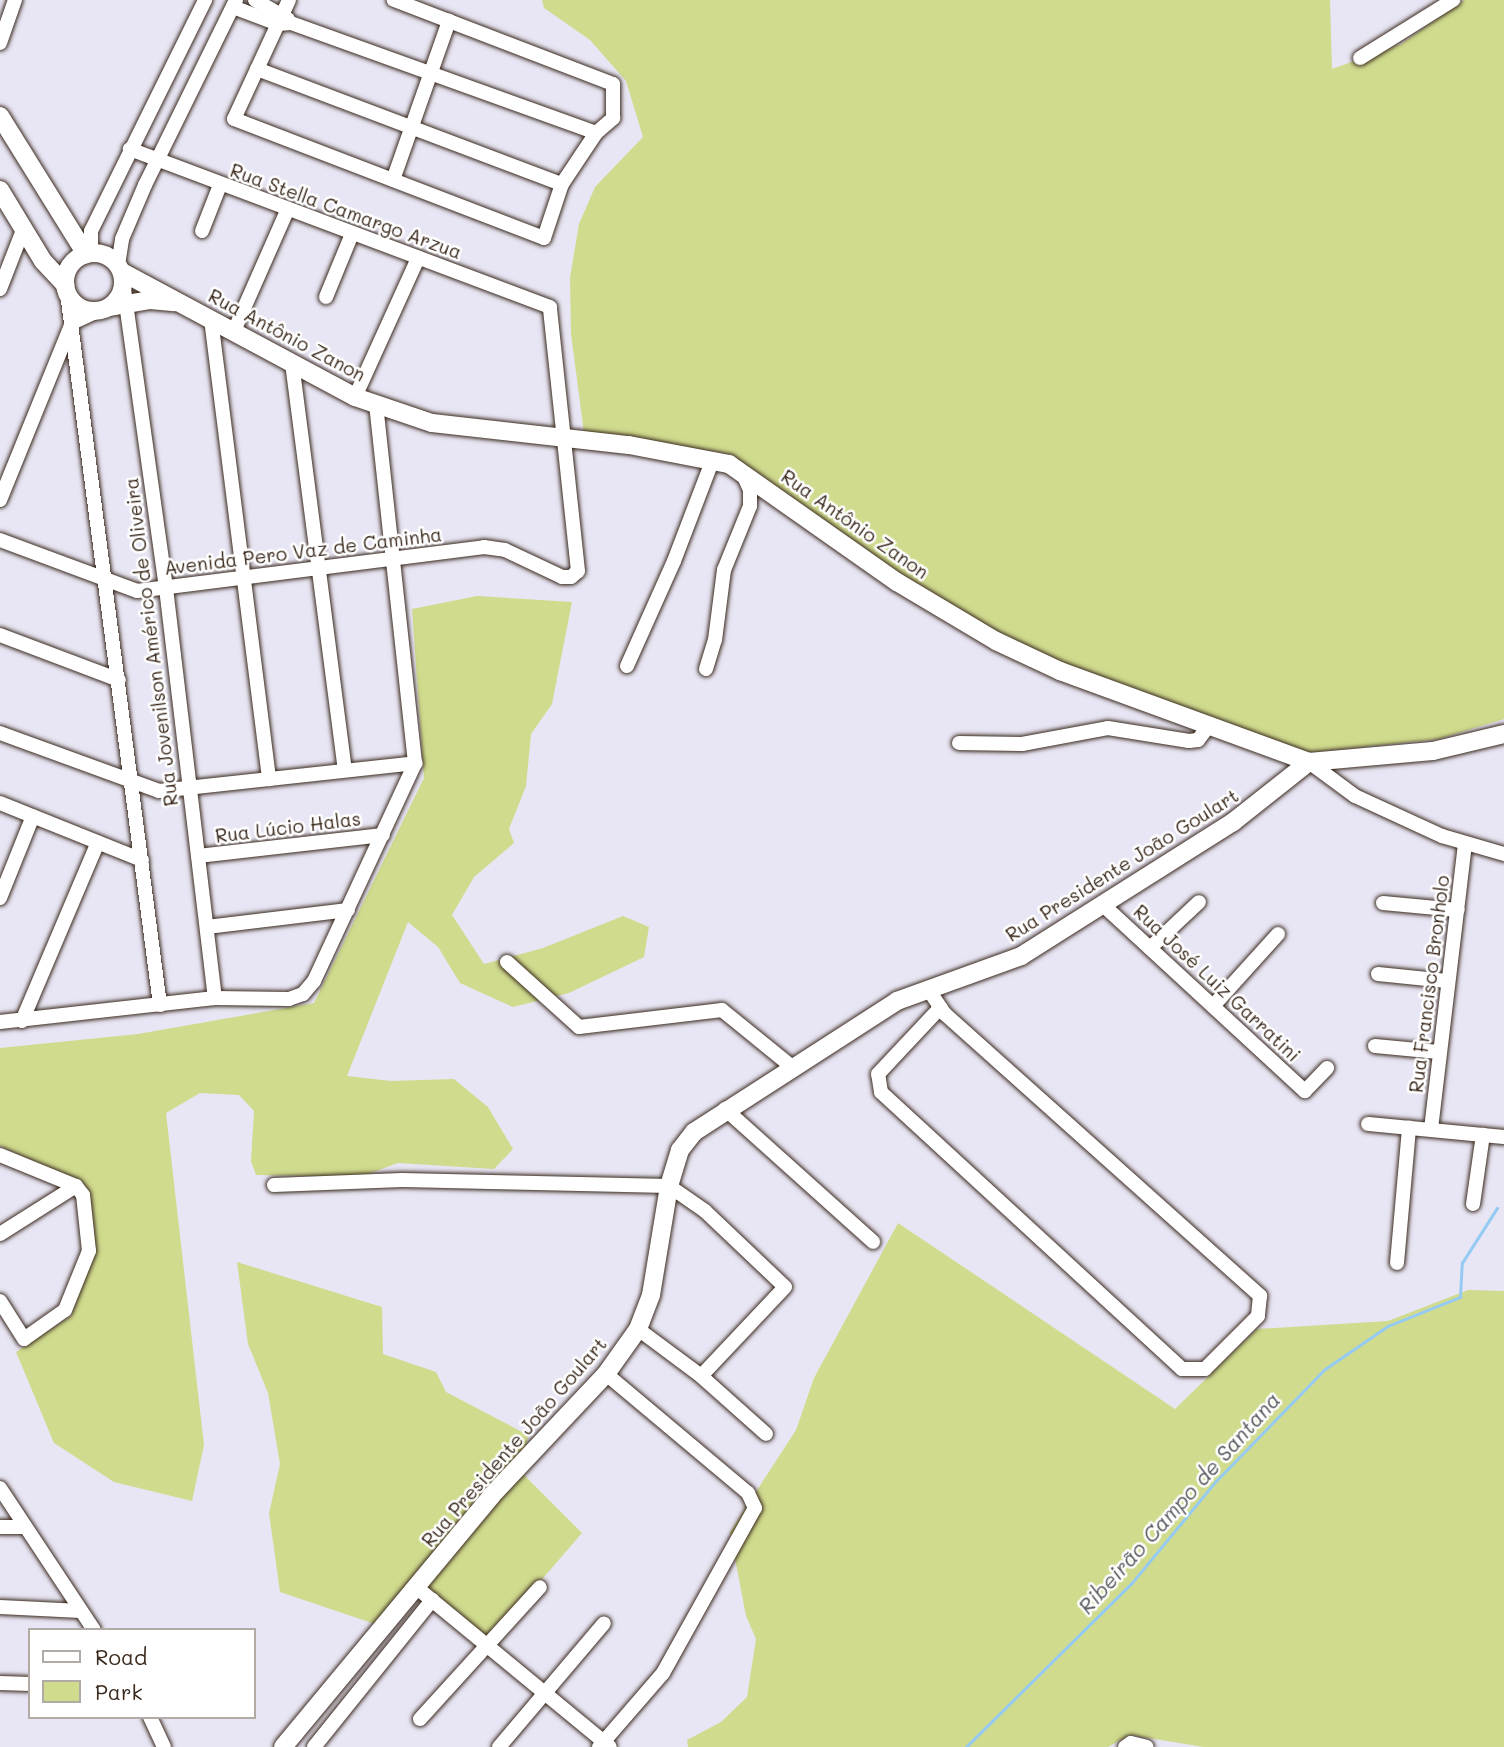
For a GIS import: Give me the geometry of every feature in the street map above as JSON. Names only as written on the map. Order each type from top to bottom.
[{"type":"main road","points":[[0,116],[82,232],[89,253]]},
{"type":"main road","name":"Rua Jovenilson Américo de Oliveira","points":[[0,190],[23,230],[66,289]]},
{"type":"main road","points":[[89,253],[106,255],[121,273],[104,309],[79,307],[66,289],[68,269],[89,253]]},
{"type":"main road","name":"Rua Antônio Zanon","points":[[121,273],[355,397],[432,423],[478,430],[567,436],[713,459],[741,471],[897,582],[996,641],[1060,671],[1309,762],[1433,751],[1504,734]]},
{"type":"main road","name":"Rua Antônio Zanon","points":[[104,309],[130,304],[182,303]]},
{"type":"main road","name":"Rua Presidente João Goulart","points":[[283,1747],[492,1495],[606,1374],[638,1329],[651,1295],[669,1186],[680,1150],[709,1118],[855,1024],[928,989],[1021,956],[1233,822],[1309,762]]},
{"type":"street","points":[[0,44],[15,0]]},
{"type":"street","points":[[82,232],[130,149],[205,0]]},
{"type":"street","points":[[255,0],[285,15],[430,73],[596,133]]},
{"type":"street","points":[[285,15],[234,119],[544,238],[562,184],[596,133],[614,118],[613,85],[394,0]]},
{"type":"street","points":[[1360,58],[1452,0]]},
{"type":"street","points":[[121,273],[122,239],[156,162],[235,4],[285,15]]},
{"type":"street","points":[[393,180],[449,21]]},
{"type":"street","points":[[257,69],[412,125],[562,184]]},
{"type":"street","name":"Rua Stella Camargo Arzua","points":[[130,149],[156,162],[551,307],[567,436]]},
{"type":"street","points":[[202,231],[220,185]]},
{"type":"street","points":[[234,331],[287,211]]},
{"type":"street","points":[[0,289],[7,253],[23,230]]},
{"type":"street","points":[[326,297],[352,234]]},
{"type":"street","points":[[355,397],[418,258]]},
{"type":"street","name":"Rua Jovenilson Américo de Oliveira","points":[[121,273],[130,304],[215,999]]},
{"type":"street","name":"Rua Jovenilson Américo de Oliveira","points":[[66,289],[160,1005]]},
{"type":"street","points":[[0,500],[72,323],[104,309]]},
{"type":"street","points":[[211,319],[241,579],[269,779]]},
{"type":"street","points":[[292,363],[321,569],[345,770]]},
{"type":"street","points":[[0,1022],[215,999],[289,999],[303,995],[314,981],[415,763],[376,404]]},
{"type":"street","name":"Avenida Pero Vaz de Caminha","points":[[0,540],[137,591],[484,547],[505,550],[562,577],[572,577],[578,570],[567,436]]},
{"type":"street","points":[[627,666],[674,561],[713,459]]},
{"type":"street","points":[[706,668],[715,640],[724,570],[750,506],[750,490],[741,471]]},
{"type":"street","points":[[0,635],[119,680]]},
{"type":"street","points":[[959,743],[1022,744],[1108,728],[1189,741],[1198,740],[1210,724]]},
{"type":"street","points":[[0,733],[159,792],[415,763]]},
{"type":"street","points":[[1309,762],[1355,796],[1465,844],[1504,854]]},
{"type":"street","points":[[0,803],[142,860]]},
{"type":"street","points":[[0,898],[33,816]]},
{"type":"street","name":"Rua Lúcio Halas","points":[[198,856],[383,835]]},
{"type":"street","points":[[22,1021],[98,842]]},
{"type":"street","name":"Rua Francisco Bronholo","points":[[1431,1129],[1465,844]]},
{"type":"street","points":[[1150,948],[1199,902]]},
{"type":"street","points":[[1383,903],[1458,910]]},
{"type":"street","name":"Rua José Luiz Garratini","points":[[1102,904],[1305,1091],[1327,1068]]},
{"type":"street","points":[[207,927],[348,909]]},
{"type":"street","points":[[1213,1006],[1278,934]]},
{"type":"street","points":[[507,961],[579,1027],[722,1010],[791,1066]]},
{"type":"street","points":[[1378,974],[1447,981]]},
{"type":"street","points":[[928,989],[940,1008],[1261,1296],[1258,1316],[1205,1369],[1182,1369],[881,1092],[878,1074],[940,1008]]},
{"type":"street","points":[[1375,1046],[1440,1052]]},
{"type":"street","points":[[726,1109],[873,1242]]},
{"type":"street","points":[[1368,1124],[1504,1137]]},
{"type":"street","points":[[1397,1264],[1409,1128]]},
{"type":"street","points":[[1473,1204],[1483,1135]]},
{"type":"street","points":[[0,1155],[76,1185],[83,1195],[89,1251],[65,1310],[24,1339],[0,1301]]},
{"type":"street","points":[[274,1185],[402,1180],[669,1186],[705,1210],[785,1287],[701,1376]]},
{"type":"street","points":[[0,1234],[76,1185]]},
{"type":"street","points":[[638,1329],[701,1376],[766,1434]]},
{"type":"street","points":[[416,1587],[546,1692],[605,1745],[663,1673],[755,1508],[748,1493],[606,1374]]},
{"type":"street","points":[[0,1488],[93,1628]]},
{"type":"street","points":[[0,1527],[25,1527]]},
{"type":"street","points":[[420,1719],[540,1587]]},
{"type":"street","points":[[314,1747],[432,1600]]},
{"type":"street","points":[[0,1607],[80,1611]]},
{"type":"street","points":[[499,1747],[604,1623]]},
{"type":"street","points":[[0,1684],[28,1684]]},
{"type":"street","points":[[151,1719],[164,1747]]},
{"type":"street","points":[[1130,1746],[1147,1747]]},
{"type":"green space","points":[[542,0],[1330,0],[1332,69],[1401,44],[1464,0],[1504,0],[1504,719],[1439,739],[1306,753],[1018,648],[903,579],[725,453],[584,433],[571,334],[570,278],[579,224],[595,187],[643,137],[626,81],[590,40],[544,8]]},
{"type":"green space","points":[[477,596],[572,602],[552,704],[531,734],[526,786],[509,829],[514,843],[474,877],[452,915],[484,964],[543,948],[623,916],[649,927],[644,957],[569,993],[513,1007],[460,983],[438,947],[408,922],[347,1076],[391,1081],[454,1079],[488,1107],[513,1149],[494,1169],[398,1163],[360,1177],[256,1175],[251,1161],[254,1111],[239,1095],[200,1093],[166,1113],[204,1445],[192,1501],[114,1482],[54,1443],[16,1352],[71,1316],[96,1249],[83,1183],[0,1146],[0,1048],[138,1034],[314,1003],[424,778],[412,609]]},
{"type":"green space","points":[[898,1223],[1175,1409],[1257,1329],[1388,1321],[1468,1290],[1504,1291],[1504,1747],[1204,1747],[1130,1735],[1108,1747],[688,1747],[687,1740],[721,1722],[747,1697],[756,1639],[746,1616],[730,1532],[796,1430],[814,1378]]},
{"type":"green space","points":[[237,1262],[382,1307],[383,1354],[436,1372],[446,1392],[528,1435],[523,1474],[582,1533],[488,1642],[419,1584],[375,1624],[280,1592],[269,1513],[280,1464],[268,1393],[248,1344]]},
{"type":"waterway","name":"Ribeirão Campo de Santana","points":[[966,1747],[1131,1584],[1216,1481],[1325,1369],[1388,1326],[1460,1297],[1462,1263],[1497,1208]]}]
